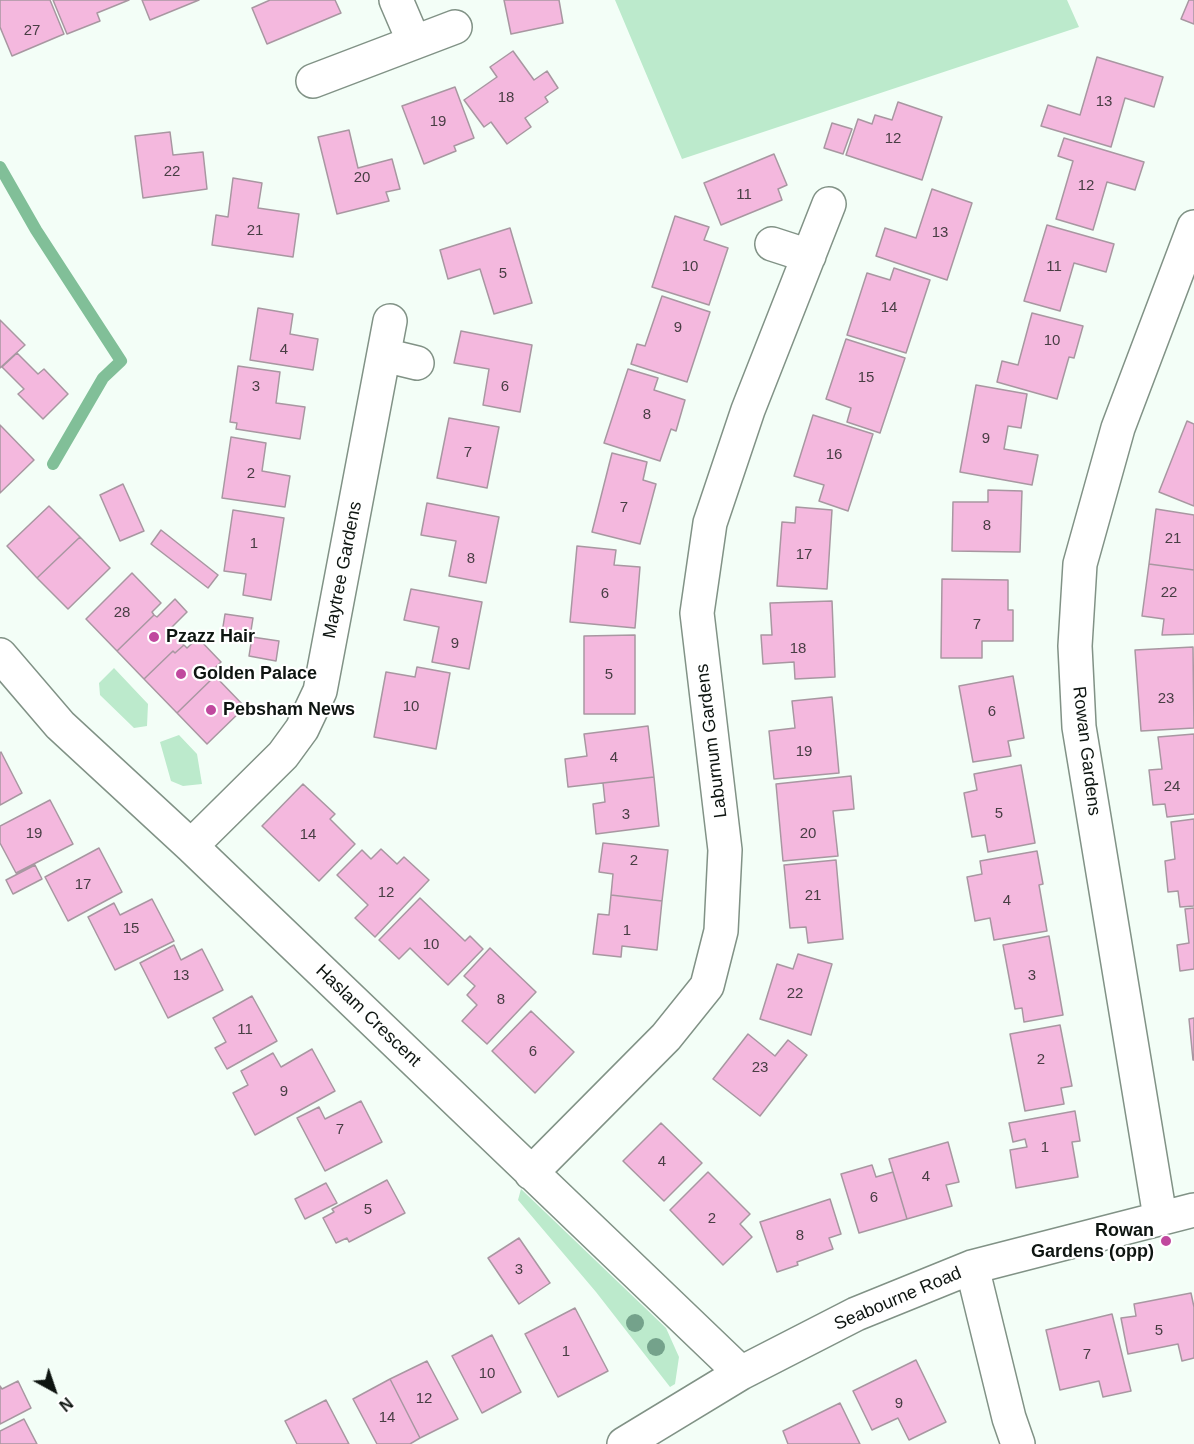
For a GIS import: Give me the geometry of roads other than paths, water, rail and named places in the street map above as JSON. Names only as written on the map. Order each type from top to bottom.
[{"type":"street","points":[[396,0],[414,42]]},
{"type":"street","points":[[314,81],[455,27]]},
{"type":"street","name":"Laburnum Gardens","points":[[531,1173],[666,1037],[707,986],[721,931],[725,850],[697,613],[710,523],[748,410],[829,204]]},
{"type":"street","name":"Rowan Gardens","points":[[1160,1217],[1079,727],[1075,646],[1080,564],[1118,428],[1194,227]]},
{"type":"street","points":[[772,244],[808,256]]},
{"type":"street","name":"Maytree Gardens","points":[[191,846],[283,755],[302,729],[320,691],[390,321]]},
{"type":"street","points":[[384,356],[417,363]]},
{"type":"street","name":"Haslam Crescent","points":[[0,655],[60,726],[191,846],[741,1374]]},
{"type":"street","name":"Seabourne Road","points":[[624,1444],[741,1374],[856,1314],[972,1267],[1194,1210]]},
{"type":"street","points":[[972,1267],[1009,1418],[1018,1444]]},
{"type":"waterway","points":[[0,167],[36,230],[121,361],[103,378],[53,464]]},
{"type":"place","name":"Pzazz Hair","points":[[154,637]]},
{"type":"place","name":"Golden Palace","points":[[181,674]]},
{"type":"place","name":"Pebsham News","points":[[211,710]]},
{"type":"place","name":"Rowan Gardens (opp)","points":[[1166,1241]]}]
